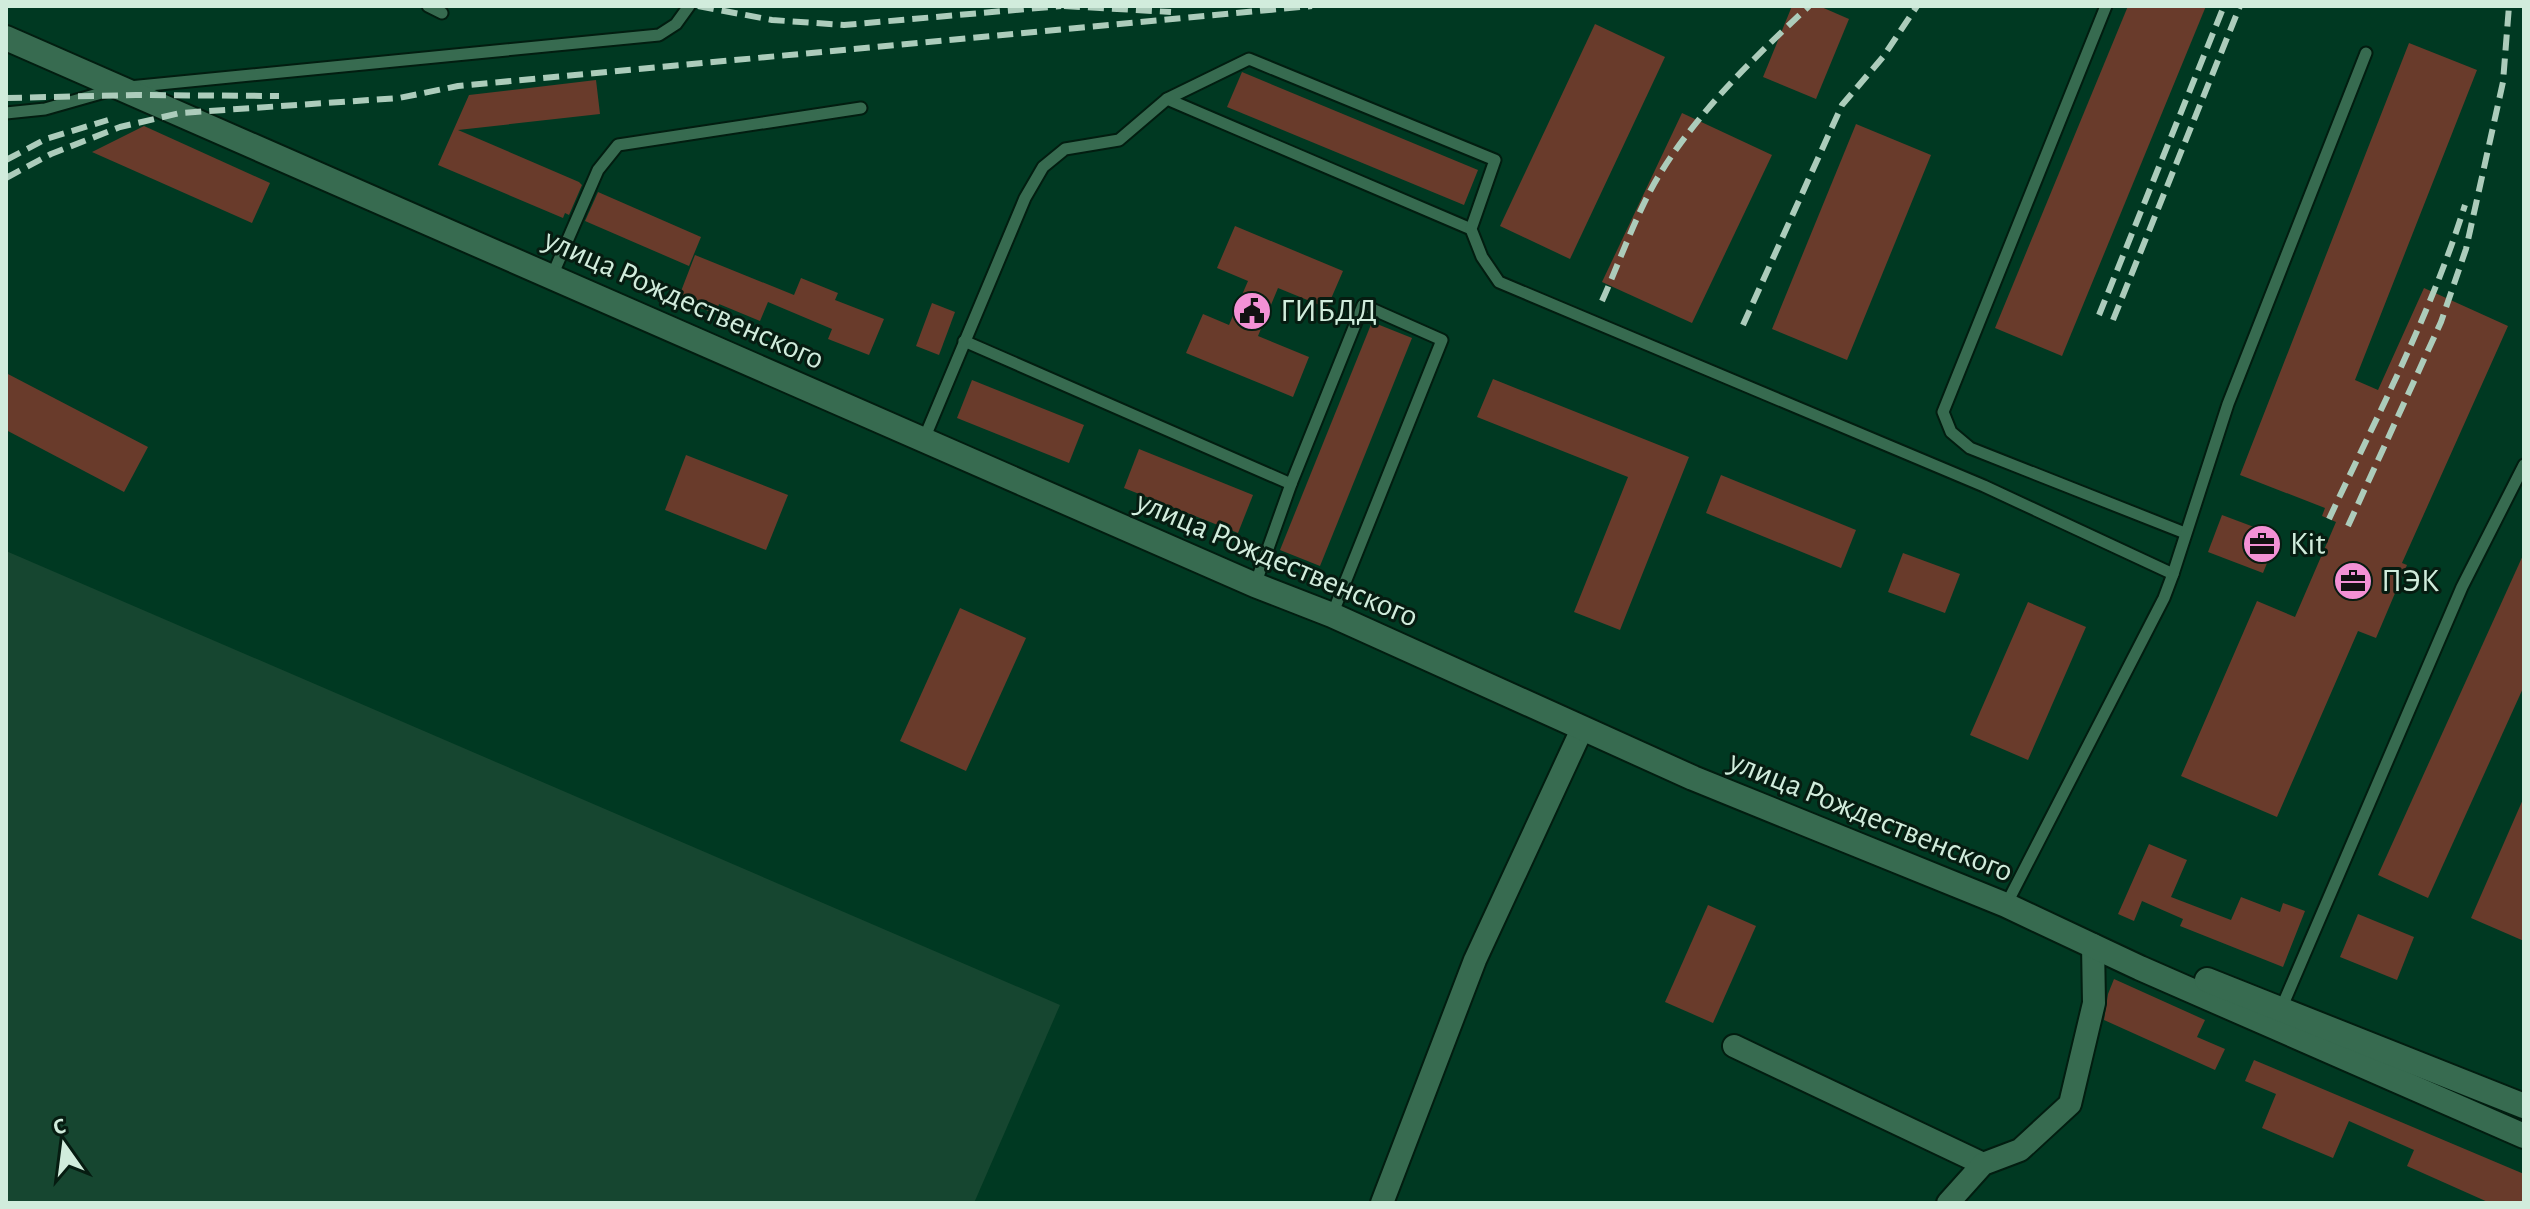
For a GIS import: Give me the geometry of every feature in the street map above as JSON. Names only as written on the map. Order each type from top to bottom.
[{"type":"main road","name":"улица Рождественского","points":[[6,38],[1255,585],[1332,615],[1693,778],[2006,905],[2524,1136]]},
{"type":"main road","points":[[2006,905],[2524,1106]]},
{"type":"street","points":[[1382,1203],[1475,960],[1582,729]]},
{"type":"street","points":[[1948,1203],[1983,1164],[2020,1150],[2070,1104],[2094,1003],[2093,945]]},
{"type":"street","points":[[1734,1046],[1983,1164]]},
{"type":"lane","points":[[428,6],[442,13]]},
{"type":"lane","points":[[6,113],[45,109],[119,88],[659,35],[676,24],[689,6]]},
{"type":"lane","points":[[2106,6],[1943,412],[1951,432],[1970,448],[2185,533]]},
{"type":"lane","points":[[2006,905],[2164,598],[2228,404],[2366,53]]},
{"type":"lane","points":[[924,439],[1025,198],[1043,167],[1065,149],[1119,140],[1167,99],[1249,59],[1495,160],[1471,229],[1482,257],[1499,282],[1984,486],[2173,574]]},
{"type":"lane","points":[[1167,99],[1471,229]]},
{"type":"lane","points":[[552,276],[598,170],[618,145],[861,108]]},
{"type":"lane","points":[[1255,585],[1291,484],[1363,305],[1442,340],[1332,615]]},
{"type":"lane","points":[[964,341],[1291,484]]},
{"type":"lane","points":[[2280,1009],[2462,587],[2524,465]]},
{"type":"shaded area","points":[[6,551],[1060,1005],[974,1203],[6,1201]]},
{"type":"building","points":[[1792,6],[1819,6],[1849,19],[1816,99],[1763,77]]},
{"type":"building","points":[[2128,6],[2206,6],[2062,356],[1995,328]]},
{"type":"building","points":[[1595,24],[1665,57],[1570,259],[1500,226]]},
{"type":"building","points":[[2409,43],[2477,70],[2355,380],[2378,390],[2424,288],[2508,326],[2402,563],[2407,565],[2376,638],[2358,631],[2277,817],[2181,776],[2257,601],[2295,617],[2336,522],[2322,516],[2325,508],[2240,475]]},
{"type":"building","points":[[1242,72],[1478,170],[1464,205],[1227,107]]},
{"type":"building","points":[[596,80],[600,114],[458,130],[579,182],[582,185],[569,215],[565,213],[563,218],[438,165],[469,95]]},
{"type":"building","points":[[1682,113],[1772,155],[1692,323],[1602,282]]},
{"type":"building","points":[[1856,124],[1931,155],[1847,360],[1772,329]]},
{"type":"building","points":[[144,126],[270,183],[252,223],[92,152]]},
{"type":"building","points":[[598,192],[701,237],[689,266],[585,221]]},
{"type":"building","name":"ГИБДД","points":[[1235,226],[1343,271],[1327,308],[1278,288],[1258,336],[1309,357],[1293,397],[1186,353],[1203,314],[1229,325],[1248,281],[1217,268]]},
{"type":"building","points":[[695,255],[794,295],[801,278],[838,293],[835,300],[884,319],[869,355],[828,339],[832,329],[768,302],[760,321],[719,304],[716,314],[678,299]]},
{"type":"building","points":[[932,303],[955,312],[939,355],[916,346]]},
{"type":"building","points":[[1372,322],[1412,338],[1320,566],[1280,550]]},
{"type":"building","points":[[6,373],[148,447],[124,492],[6,430]]},
{"type":"building","points":[[1493,379],[1689,457],[1620,630],[1574,612],[1628,477],[1477,417]]},
{"type":"building","points":[[972,380],[1084,425],[1069,463],[957,418]]},
{"type":"building","points":[[1139,449],[1253,495],[1238,533],[1124,488]]},
{"type":"building","points":[[686,455],[788,495],[766,550],[665,510]]},
{"type":"building","points":[[1721,475],[1856,530],[1841,568],[1706,513]]},
{"type":"building","points":[[2222,515],[2278,536],[2263,573],[2208,552]]},
{"type":"building","points":[[1903,553],[1960,574],[1945,613],[1888,592]]},
{"type":"building","points":[[2524,553],[2524,686],[2428,898],[2378,875]]},
{"type":"building","points":[[2028,602],[2086,627],[2028,760],[1970,735]]},
{"type":"building","points":[[960,608],[1026,638],[966,771],[900,741]]},
{"type":"building","points":[[2524,797],[2524,941],[2471,918]]},
{"type":"building","points":[[2149,844],[2187,860],[2171,897],[2231,920],[2241,897],[2280,912],[2283,903],[2305,911],[2283,967],[2180,926],[2183,919],[2142,901],[2134,921],[2118,914]]},
{"type":"building","points":[[1708,905],[1756,926],[1713,1023],[1665,1002]]},
{"type":"building","points":[[2358,914],[2414,937],[2397,980],[2340,957]]},
{"type":"building","points":[[2114,979],[2205,1020],[2197,1037],[2225,1049],[2215,1070],[2104,1020]]},
{"type":"building","points":[[2254,1060],[2524,1174],[2524,1203],[2490,1203],[2407,1166],[2414,1150],[2349,1121],[2333,1158],[2262,1128],[2276,1094],[2245,1081]]},
{"type":"railway","points":[[698,6],[772,20],[844,25],[1061,6]]},
{"type":"railway","points":[[1064,6],[1171,12]]},
{"type":"railway","points":[[6,178],[51,154],[120,127],[180,113],[399,98],[458,86],[1312,6]]},
{"type":"railway","points":[[1602,301],[1643,206],[1674,153],[1728,87],[1809,6]]},
{"type":"railway","points":[[1743,325],[1842,105],[1883,57],[1917,6]]},
{"type":"railway","points":[[2099,315],[2224,6]]},
{"type":"railway","points":[[2113,320],[2240,6]]},
{"type":"railway","points":[[2348,526],[2441,322],[2466,249],[2503,82],[2509,6]]},
{"type":"railway","points":[[6,98],[279,96]]},
{"type":"railway","points":[[6,160],[46,139],[108,120]]},
{"type":"railway","points":[[2329,519],[2420,325],[2465,205]]},
{"type":"place","name":"ГИБДД","points":[[1252,311]]},
{"type":"place","name":"Kit","points":[[2262,544]]},
{"type":"place","name":"ПЭК","points":[[2353,581]]}]
